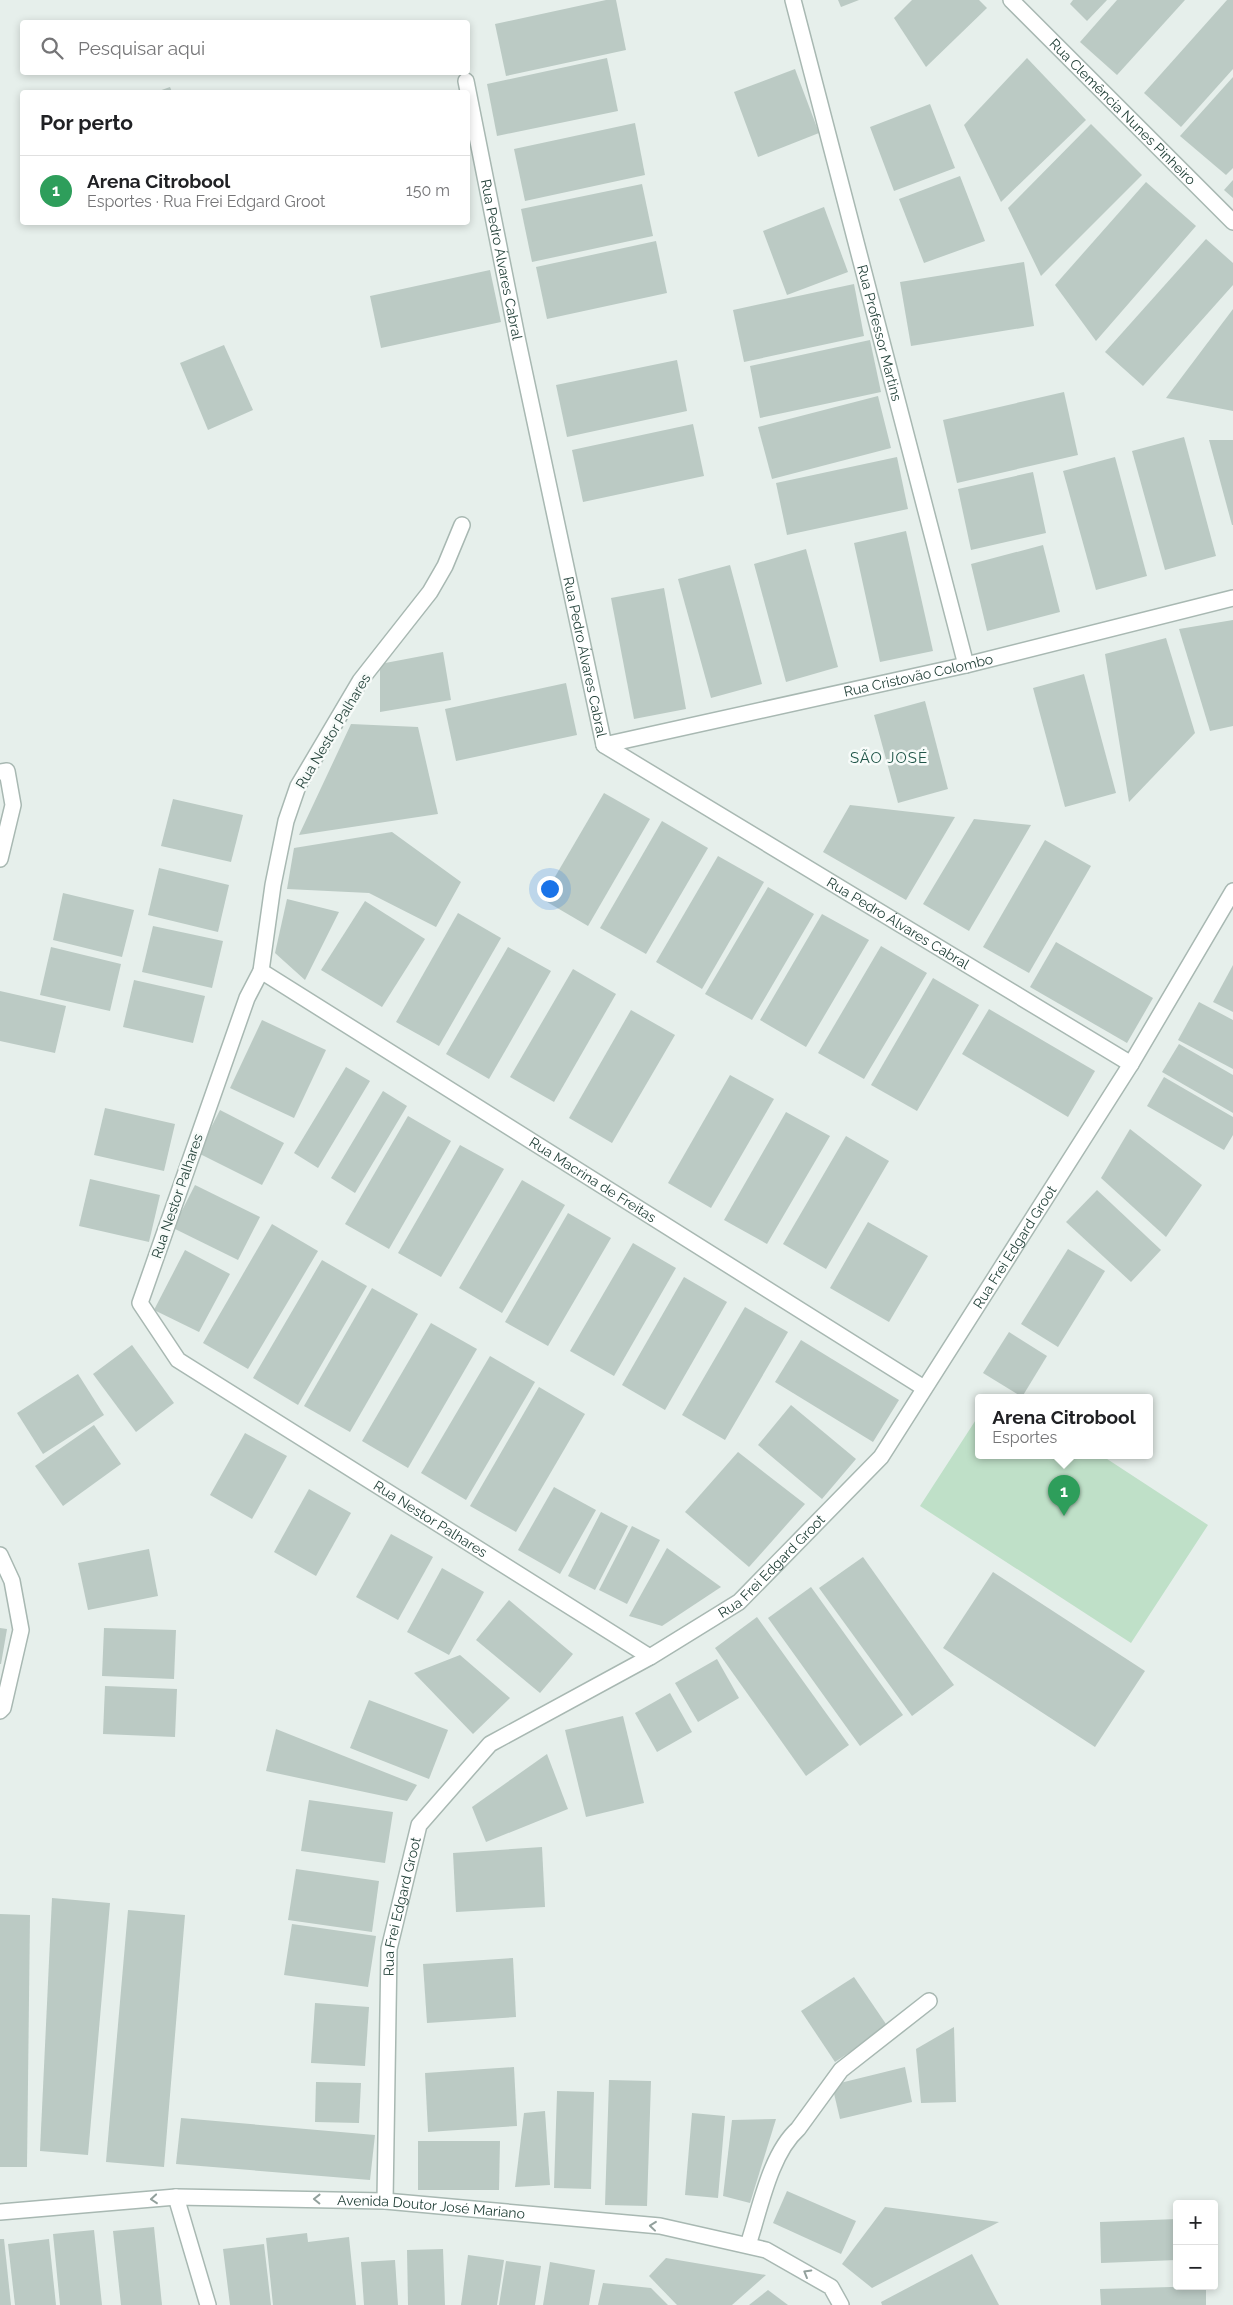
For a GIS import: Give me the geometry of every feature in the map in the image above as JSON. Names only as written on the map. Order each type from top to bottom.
[{"type":"street","name":"Rua Professor Martins","points":[[793,0],[966,665]]},
{"type":"street","name":"Rua Clemência Nunes Pinheiro","points":[[1011,0],[1233,222]]},
{"type":"street","name":"Rua Pedro Álvares Cabral","points":[[466,81],[468,90]]},
{"type":"street","name":"Rua Pedro Álvares Cabral","points":[[470,101],[518,342],[604,745],[1131,1064]]},
{"type":"street","name":"Rua Nestor Palhares","points":[[462,525],[445,566],[430,592],[360,681],[298,786],[286,821],[274,876],[261,972],[247,998],[140,1303],[178,1360],[650,1657]]},
{"type":"street","name":"Rua Cristovão Colombo","points":[[604,745],[966,665],[1233,598]]},
{"type":"street","points":[[0,859],[13,804],[3,771]]},
{"type":"street","name":"Rua Frei Edgard Groot","points":[[385,2201],[389,1949],[419,1825],[490,1744],[650,1657],[739,1602],[882,1457],[1131,1064],[1233,891]]},
{"type":"street","name":"Rua Macrina de Freitas","points":[[261,972],[924,1388]]},
{"type":"street","points":[[0,1555],[12,1581],[21,1630],[4,1708],[0,1711]]},
{"type":"street","points":[[748,2245],[777,2158],[790,2136],[798,2129],[841,2070],[928,2001]]},
{"type":"street","points":[[176,2197],[208,2305]]},
{"type":"street","name":"Avenida Doutor José Mariano","points":[[0,2212],[176,2197],[385,2201],[660,2226],[766,2250],[831,2287],[841,2305]]},
{"type":"green space","points":[[975,1421],[975,1459],[1107,1459],[1208,1525],[1131,1643],[920,1506]]},
{"type":"building","points":[[606,0],[616,0],[626,50],[506,76],[495,24]]},
{"type":"building","points":[[838,0],[859,0],[841,7]]},
{"type":"building","points":[[912,0],[979,0],[987,8],[926,67],[894,18]]},
{"type":"building","points":[[1073,0],[1107,0],[1087,21],[1070,4]]},
{"type":"building","points":[[1117,0],[1185,0],[1117,75],[1080,42]]},
{"type":"building","points":[[1227,0],[1233,0],[1233,69],[1181,127],[1144,93]]},
{"type":"building","points":[[607,58],[618,111],[497,136],[487,84]]},
{"type":"building","points":[[1027,58],[1086,120],[1001,202],[964,125]]},
{"type":"building","points":[[795,69],[819,133],[758,157],[734,92]]},
{"type":"building","points":[[1233,77],[1233,168],[1226,175],[1180,136]]},
{"type":"building","points":[[930,104],[955,168],[894,191],[870,127]]},
{"type":"building","points":[[635,123],[645,175],[525,201],[514,149]]},
{"type":"building","points":[[1091,124],[1142,175],[1041,276],[1008,208]]},
{"type":"building","points":[[960,176],[985,241],[924,263],[899,199]]},
{"type":"building","points":[[1233,180],[1233,198],[1224,190]]},
{"type":"building","points":[[1146,182],[1196,226],[1096,341],[1055,285]]},
{"type":"building","points":[[642,184],[653,236],[532,262],[521,209]]},
{"type":"building","points":[[824,207],[848,272],[787,295],[763,231]]},
{"type":"building","points":[[1206,239],[1233,263],[1233,285],[1143,386],[1105,352]]},
{"type":"building","points":[[656,241],[667,293],[547,319],[536,267]]},
{"type":"building","points":[[1024,262],[1034,326],[911,346],[900,282]]},
{"type":"building","points":[[490,270],[501,322],[381,348],[370,296]]},
{"type":"building","points":[[854,284],[864,336],[744,362],[733,310]]},
{"type":"building","points":[[1233,309],[1233,411],[1166,398]]},
{"type":"building","points":[[870,340],[881,392],[760,418],[750,366]]},
{"type":"building","points":[[224,345],[253,410],[208,430],[180,363]]},
{"type":"building","points":[[677,360],[687,411],[567,437],[556,385]]},
{"type":"building","points":[[1064,392],[1078,455],[957,483],[943,420]]},
{"type":"building","points":[[878,396],[891,448],[772,479],[758,427]]},
{"type":"building","points":[[693,424],[704,476],[583,502],[572,450]]},
{"type":"building","points":[[1184,437],[1216,556],[1165,570],[1132,451]]},
{"type":"building","points":[[1209,440],[1233,440],[1233,525],[1232,525]]},
{"type":"building","points":[[897,457],[908,509],[787,535],[776,483]]},
{"type":"building","points":[[1115,457],[1147,576],[1096,590],[1063,471]]},
{"type":"building","points":[[1033,472],[1046,533],[971,550],[958,489]]},
{"type":"building","points":[[906,531],[933,651],[880,662],[854,543]]},
{"type":"building","points":[[1043,545],[1060,612],[987,631],[971,564]]},
{"type":"building","points":[[806,549],[838,667],[786,682],[754,564]]},
{"type":"building","points":[[730,565],[762,684],[711,698],[678,579]]},
{"type":"building","points":[[664,588],[686,709],[634,719],[611,598]]},
{"type":"building","points":[[1233,620],[1233,726],[1210,731],[1179,629]]},
{"type":"building","points":[[1166,638],[1195,733],[1129,802],[1105,654]]},
{"type":"building","points":[[443,652],[451,700],[380,712],[380,664]]},
{"type":"building","points":[[1084,674],[1116,793],[1065,807],[1033,688]]},
{"type":"building","points":[[566,683],[577,735],[456,761],[445,709]]},
{"type":"building","points":[[925,701],[948,789],[898,803],[874,715]]},
{"type":"building","points":[[351,724],[418,727],[438,814],[299,835]]},
{"type":"building","points":[[604,793],[650,819],[588,926],[542,899]]},
{"type":"building","points":[[173,799],[243,815],[231,862],[161,846]]},
{"type":"building","points":[[850,805],[955,817],[906,900],[823,852]]},
{"type":"building","points":[[974,819],[1031,825],[969,931],[923,904]]},
{"type":"building","points":[[662,821],[708,848],[646,954],[600,928]]},
{"type":"building","points":[[392,832],[461,882],[436,927],[369,893],[287,889],[294,848]]},
{"type":"building","points":[[1045,840],[1091,866],[1029,973],[983,947]]},
{"type":"building","points":[[718,856],[764,882],[702,989],[656,962]]},
{"type":"building","points":[[159,868],[229,885],[218,932],[148,915]]},
{"type":"building","points":[[768,887],[814,914],[752,1020],[705,994]]},
{"type":"building","points":[[63,893],[134,910],[122,957],[53,940]]},
{"type":"building","points":[[287,899],[339,912],[305,980],[275,953]]},
{"type":"building","points":[[365,901],[425,939],[382,1007],[321,970]]},
{"type":"building","points":[[458,913],[501,938],[439,1046],[396,1022]]},
{"type":"building","points":[[822,914],[869,940],[806,1047],[760,1020]]},
{"type":"building","points":[[153,926],[223,941],[212,988],[142,972]]},
{"type":"building","points":[[1056,942],[1153,998],[1127,1043],[1030,987]]},
{"type":"building","points":[[881,946],[927,973],[864,1079],[818,1053]]},
{"type":"building","points":[[51,947],[121,964],[110,1011],[40,995]]},
{"type":"building","points":[[508,947],[551,971],[489,1079],[446,1054]]},
{"type":"building","points":[[1233,965],[1233,1012],[1213,1002]]},
{"type":"building","points":[[573,969],[616,994],[554,1102],[510,1077]]},
{"type":"building","points":[[933,978],[979,1005],[917,1111],[871,1085]]},
{"type":"building","points":[[134,980],[205,996],[193,1043],[123,1027]]},
{"type":"building","points":[[0,991],[66,1006],[55,1053],[0,1041]]},
{"type":"building","points":[[1199,1002],[1233,1020],[1233,1069],[1178,1040]]},
{"type":"building","points":[[989,1009],[1095,1071],[1068,1117],[962,1054]]},
{"type":"building","points":[[631,1010],[675,1035],[612,1143],[569,1118]]},
{"type":"building","points":[[262,1020],[326,1050],[294,1118],[230,1088]]},
{"type":"building","points":[[1179,1044],[1233,1075],[1233,1113],[1162,1072]]},
{"type":"building","points":[[346,1067],[370,1081],[318,1168],[294,1153]]},
{"type":"building","points":[[730,1075],[774,1099],[711,1208],[668,1183]]},
{"type":"building","points":[[1164,1077],[1233,1117],[1233,1135],[1224,1150],[1147,1106]]},
{"type":"building","points":[[383,1091],[407,1106],[355,1193],[331,1178]]},
{"type":"building","points":[[105,1108],[175,1124],[164,1171],[94,1155]]},
{"type":"building","points":[[220,1110],[284,1143],[262,1185],[198,1153]]},
{"type":"building","points":[[786,1112],[830,1136],[767,1244],[724,1220]]},
{"type":"building","points":[[408,1116],[451,1141],[389,1249],[345,1224]]},
{"type":"building","points":[[1130,1129],[1202,1185],[1166,1237],[1101,1178]]},
{"type":"building","points":[[846,1136],[889,1161],[826,1269],[783,1244]]},
{"type":"building","points":[[460,1145],[504,1169],[441,1277],[398,1253]]},
{"type":"building","points":[[90,1179],[160,1195],[149,1242],[79,1226]]},
{"type":"building","points":[[522,1180],[565,1205],[502,1313],[459,1288]]},
{"type":"building","points":[[195,1185],[260,1217],[238,1260],[173,1228]]},
{"type":"building","points":[[1097,1190],[1161,1250],[1131,1282],[1066,1222]]},
{"type":"building","points":[[568,1213],[611,1238],[548,1346],[505,1322]]},
{"type":"building","points":[[868,1222],[928,1256],[889,1322],[830,1288]]},
{"type":"building","points":[[272,1224],[318,1251],[248,1369],[203,1343]]},
{"type":"building","points":[[633,1243],[676,1268],[614,1376],[570,1351]]},
{"type":"building","points":[[1068,1249],[1105,1271],[1058,1347],[1021,1324]]},
{"type":"building","points":[[185,1250],[230,1274],[199,1332],[154,1310]]},
{"type":"building","points":[[322,1260],[367,1286],[298,1405],[253,1378]]},
{"type":"building","points":[[684,1277],[727,1302],[665,1410],[622,1385]]},
{"type":"building","points":[[372,1288],[418,1314],[350,1432],[304,1406]]},
{"type":"building","points":[[745,1307],[788,1332],[725,1440],[682,1415]]},
{"type":"building","points":[[431,1323],[477,1349],[408,1468],[362,1441]]},
{"type":"building","points":[[1009,1332],[1047,1356],[1024,1394],[1017,1394],[983,1373]]},
{"type":"building","points":[[801,1340],[899,1400],[873,1442],[775,1382]]},
{"type":"building","points":[[132,1345],[174,1403],[136,1432],[93,1374]]},
{"type":"building","points":[[490,1356],[535,1382],[466,1500],[421,1473]]},
{"type":"building","points":[[78,1374],[104,1415],[43,1454],[17,1413]]},
{"type":"building","points":[[539,1387],[585,1414],[516,1532],[470,1506]]},
{"type":"building","points":[[791,1405],[856,1459],[822,1499],[758,1445]]},
{"type":"building","points":[[94,1425],[121,1464],[63,1506],[35,1466]]},
{"type":"building","points":[[245,1433],[287,1456],[252,1519],[210,1495]]},
{"type":"building","points":[[738,1452],[805,1504],[749,1567],[685,1512]]},
{"type":"building","points":[[554,1487],[596,1510],[560,1574],[518,1550]]},
{"type":"building","points":[[309,1489],[351,1513],[316,1576],[274,1552]]},
{"type":"building","points":[[601,1512],[628,1526],[595,1590],[568,1576]]},
{"type":"building","points":[[632,1526],[660,1540],[627,1604],[599,1590]]},
{"type":"building","points":[[391,1534],[433,1557],[398,1620],[356,1597]]},
{"type":"building","points":[[667,1548],[721,1587],[662,1626],[629,1616]]},
{"type":"building","points":[[149,1549],[158,1596],[88,1610],[78,1563]]},
{"type":"building","points":[[863,1557],[954,1685],[912,1716],[819,1588]]},
{"type":"building","points":[[442,1568],[484,1592],[449,1655],[407,1632]]},
{"type":"building","points":[[993,1572],[1145,1671],[1095,1747],[943,1648]]},
{"type":"building","points":[[811,1587],[903,1715],[860,1746],[768,1618]]},
{"type":"building","points":[[509,1600],[573,1654],[540,1693],[476,1640]]},
{"type":"building","points":[[757,1617],[849,1745],[806,1776],[715,1648]]},
{"type":"building","points":[[0,1628],[7,1629],[1,1664],[0,1664]]},
{"type":"building","points":[[104,1628],[176,1630],[174,1679],[102,1676]]},
{"type":"building","points":[[460,1655],[510,1698],[473,1734],[414,1673]]},
{"type":"building","points":[[717,1659],[739,1698],[698,1722],[675,1683]]},
{"type":"building","points":[[105,1686],[177,1689],[175,1737],[103,1734]]},
{"type":"building","points":[[670,1693],[692,1732],[657,1752],[635,1713]]},
{"type":"building","points":[[369,1700],[448,1730],[429,1779],[350,1748]]},
{"type":"building","points":[[623,1716],[644,1803],[586,1817],[565,1730]]},
{"type":"building","points":[[276,1729],[417,1785],[407,1801],[266,1771]]},
{"type":"building","points":[[547,1754],[568,1809],[486,1842],[472,1807]]},
{"type":"building","points":[[309,1800],[393,1812],[385,1863],[301,1851]]},
{"type":"building","points":[[542,1847],[545,1907],[456,1912],[453,1853]]},
{"type":"building","points":[[296,1869],[379,1881],[372,1932],[288,1920]]},
{"type":"building","points":[[52,1898],[110,1903],[88,2155],[40,2151]]},
{"type":"building","points":[[128,1910],[185,1915],[164,2167],[106,2162]]},
{"type":"building","points":[[0,1914],[30,1915],[27,2167],[0,2167]]},
{"type":"building","points":[[292,1924],[376,1936],[368,1987],[284,1975]]},
{"type":"building","points":[[513,1958],[516,2017],[427,2023],[423,1964]]},
{"type":"building","points":[[854,1977],[888,2027],[835,2062],[801,2011]]},
{"type":"building","points":[[315,2003],[369,2007],[365,2066],[311,2063]]},
{"type":"building","points":[[954,2027],[956,2102],[921,2103],[916,2049]]},
{"type":"building","points":[[514,2067],[517,2126],[428,2132],[425,2073]]},
{"type":"building","points":[[905,2067],[912,2102],[840,2119],[832,2085]]},
{"type":"building","points":[[609,2080],[651,2081],[647,2206],[605,2205]]},
{"type":"building","points":[[316,2082],[361,2083],[359,2123],[315,2122]]},
{"type":"building","points":[[557,2091],[594,2092],[591,2189],[554,2188]]},
{"type":"building","points":[[545,2111],[550,2185],[515,2187],[524,2113]]},
{"type":"building","points":[[692,2113],[725,2116],[718,2198],[685,2195]]},
{"type":"building","points":[[181,2118],[375,2135],[370,2180],[176,2164]]},
{"type":"building","points":[[776,2119],[750,2203],[723,2196],[732,2120]]},
{"type":"building","points":[[418,2141],[500,2141],[499,2190],[418,2190]]},
{"type":"building","points":[[787,2191],[856,2221],[841,2254],[773,2223]]},
{"type":"building","points":[[885,2207],[999,2222],[872,2288],[842,2264]]},
{"type":"building","points":[[1173,2219],[1173,2260],[1101,2263],[1100,2222]]},
{"type":"building","points":[[154,2227],[162,2305],[121,2305],[113,2231]]},
{"type":"building","points":[[94,2230],[102,2305],[60,2305],[53,2234]]},
{"type":"building","points":[[307,2233],[308,2242],[349,2237],[356,2305],[273,2305],[266,2238]]},
{"type":"building","points":[[0,2239],[4,2239],[11,2305],[0,2305]]},
{"type":"building","points":[[49,2239],[56,2305],[15,2305],[8,2244]]},
{"type":"building","points":[[264,2244],[271,2305],[230,2305],[223,2249]]},
{"type":"building","points":[[443,2249],[445,2305],[408,2305],[407,2250]]},
{"type":"building","points":[[972,2254],[999,2305],[882,2305],[881,2302]]},
{"type":"building","points":[[468,2255],[504,2260],[497,2305],[461,2305]]},
{"type":"building","points":[[666,2258],[766,2275],[732,2305],[677,2305],[649,2276]]},
{"type":"building","points":[[395,2260],[398,2305],[364,2305],[361,2262]]},
{"type":"building","points":[[506,2261],[541,2266],[535,2305],[499,2305]]},
{"type":"building","points":[[550,2262],[595,2270],[589,2305],[543,2305]]},
{"type":"building","points":[[603,2283],[651,2288],[668,2305],[598,2305]]},
{"type":"building","points":[[1173,2287],[1173,2290],[1206,2290],[1206,2305],[1101,2305],[1100,2289]]},
{"type":"building","points":[[768,2290],[788,2305],[749,2305]]},
{"type":"place","name":"Arena Citrobool","points":[[1064,1516]]},
{"type":"district","name":"SÃO JOSÉ","points":[[889,758]]}]
